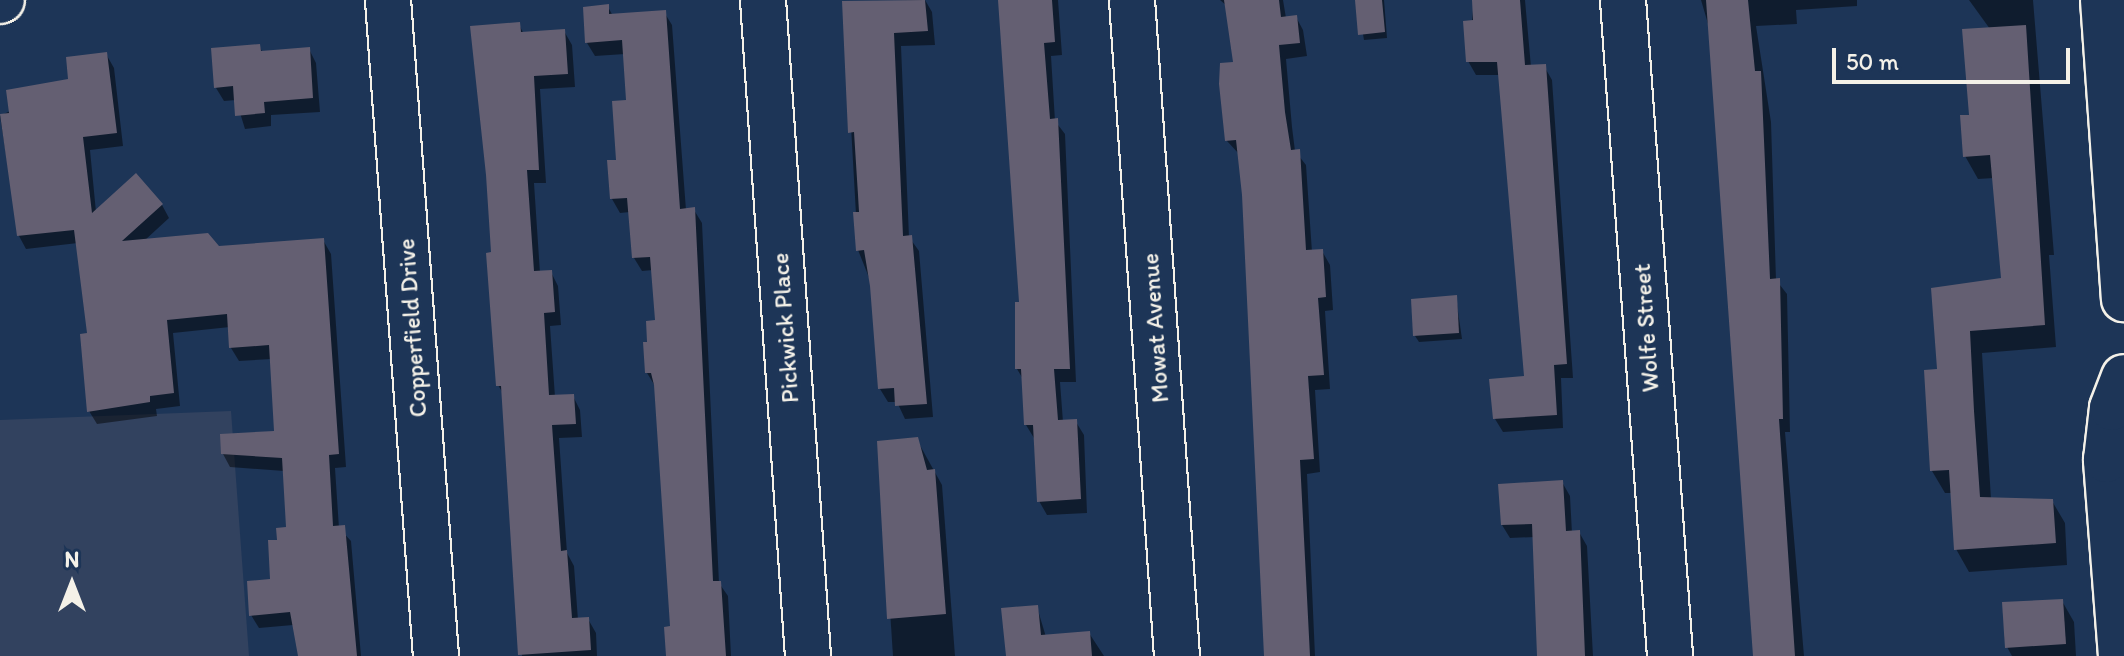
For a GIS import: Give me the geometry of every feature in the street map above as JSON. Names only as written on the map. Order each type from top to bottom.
[{"type":"street","name":"Copperfield Drive","points":[[388,0],[436,656]]},
{"type":"street","name":"Pickwick Place","points":[[763,0],[808,656]]},
{"type":"street","name":"Mowat Avenue","points":[[1132,0],[1177,656]]},
{"type":"street","name":"Wolfe Street","points":[[1623,0],[1670,656]]},
{"type":"street","points":[[2103,0],[2124,299]]},
{"type":"street","points":[[2121,656],[2106,460],[2112,408],[2124,377]]},
{"type":"shaded area","points":[[231,411],[249,656],[0,656],[0,420]]},
{"type":"building","points":[[925,0],[928,31],[894,33],[903,236],[912,235],[927,404],[895,406],[894,388],[878,389],[870,286],[864,250],[856,251],[853,212],[859,212],[854,132],[848,133],[842,1]]},
{"type":"building","points":[[998,0],[1052,0],[1055,42],[1044,43],[1050,119],[1058,118],[1070,369],[1054,369],[1058,420],[1077,419],[1081,499],[1037,502],[1033,425],[1024,425],[1021,369],[1015,369],[1015,302],[1019,302]]},
{"type":"building","points":[[1224,0],[1279,0],[1281,17],[1297,15],[1300,43],[1279,45],[1285,112],[1291,150],[1300,149],[1306,250],[1323,249],[1326,297],[1318,298],[1324,375],[1308,376],[1314,459],[1300,460],[1310,656],[1264,656],[1242,195],[1236,140],[1225,141],[1219,84],[1220,63],[1233,62]]},
{"type":"building","points":[[1355,0],[1382,0],[1385,32],[1358,35]]},
{"type":"building","points":[[1472,0],[1520,0],[1525,65],[1546,64],[1567,364],[1554,365],[1557,415],[1493,419],[1489,379],[1524,376],[1497,62],[1466,62],[1463,21],[1473,20]]},
{"type":"building","points":[[1706,0],[1748,0],[1755,71],[1761,71],[1770,279],[1780,278],[1783,419],[1779,419],[1795,656],[1753,656]]},
{"type":"building","points":[[609,4],[609,14],[666,10],[680,209],[695,207],[713,581],[721,581],[726,656],[666,656],[664,627],[670,626],[654,385],[651,373],[645,373],[643,342],[647,342],[646,321],[655,320],[650,257],[632,258],[627,198],[610,199],[607,160],[616,160],[612,101],[626,100],[622,40],[585,43],[583,7]]},
{"type":"building","points":[[520,22],[521,32],[565,29],[568,74],[534,76],[539,170],[527,170],[534,271],[552,270],[555,312],[544,313],[549,395],[574,394],[576,424],[552,425],[561,551],[567,550],[572,618],[589,617],[591,650],[518,655],[501,386],[496,386],[486,253],[491,252],[486,175],[470,26]]},
{"type":"building","points":[[2026,25],[2045,325],[1970,331],[1974,411],[1980,497],[2053,499],[2056,543],[1954,550],[1949,470],[1930,471],[1924,370],[1937,369],[1931,288],[2001,278],[1990,155],[1963,157],[1960,115],[1969,115],[1962,29]]},
{"type":"building","points":[[260,44],[261,51],[310,47],[313,98],[264,102],[265,113],[235,116],[233,86],[214,88],[211,48]]},
{"type":"building","points":[[107,52],[117,133],[83,137],[92,213],[136,173],[163,204],[122,241],[208,233],[219,246],[324,238],[339,454],[329,455],[333,526],[345,525],[357,656],[298,656],[290,612],[249,616],[247,581],[270,579],[268,540],[277,540],[276,528],[286,527],[282,458],[221,454],[220,434],[274,431],[269,345],[229,348],[227,314],[167,320],[174,393],[150,396],[150,402],[87,412],[80,334],[87,333],[74,230],[17,236],[0,114],[9,113],[6,90],[68,79],[66,57]]},
{"type":"building","points":[[1457,295],[1459,333],[1413,336],[1411,299]]},
{"type":"building","points":[[918,437],[927,470],[935,469],[946,614],[887,619],[877,441]]},
{"type":"building","points":[[1563,480],[1566,531],[1580,530],[1585,656],[1537,656],[1532,524],[1501,525],[1498,484]]},
{"type":"building","points":[[2063,599],[2066,644],[2005,648],[2002,602]]},
{"type":"building","points":[[1038,605],[1041,635],[1090,631],[1092,656],[1006,656],[1001,608]]}]
